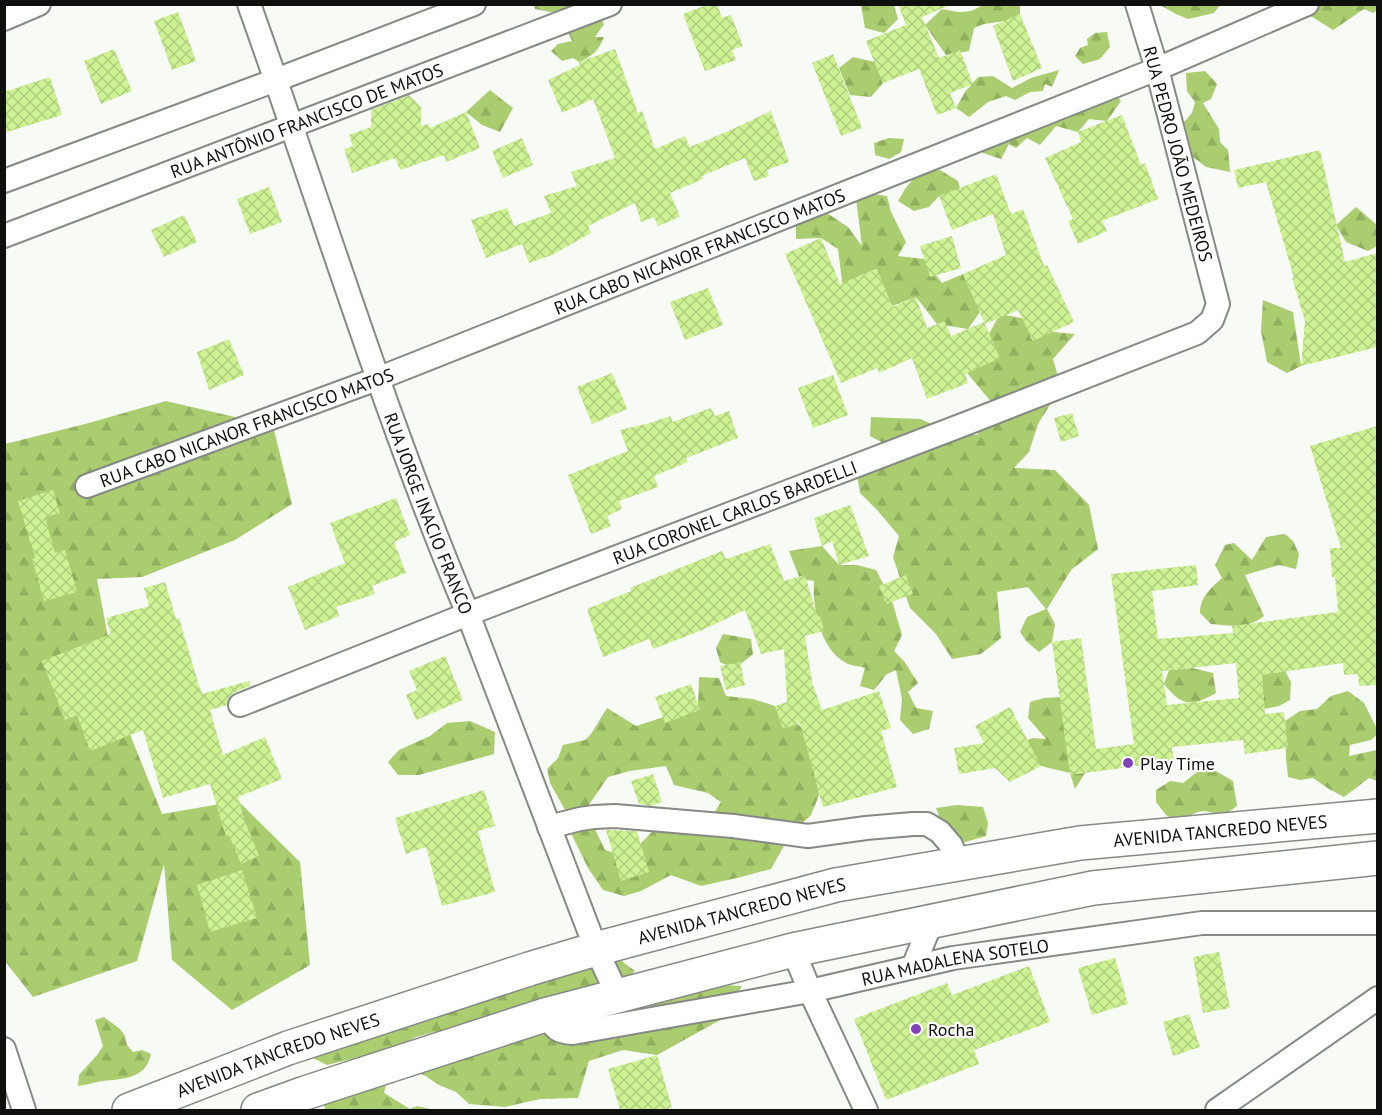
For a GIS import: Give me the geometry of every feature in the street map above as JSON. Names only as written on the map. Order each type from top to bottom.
[{"type":"main road","name":"AVENIDA TANCREDO NEVES","points":[[129,1110],[288,1048],[529,969],[836,885],[1080,843],[1377,816]]},
{"type":"main road","points":[[258,1110],[545,1015],[793,950],[1093,888],[1377,858]]},
{"type":"street","points":[[11,13],[39,4]]},
{"type":"street","name":"RUA JORGE INACIO FRANCO","points":[[249,4],[293,126],[377,379],[596,949],[618,996]]},
{"type":"street","points":[[4,181],[474,4]]},
{"type":"street","name":"RUA ANTÔNIO FRANCISCO DE MATOS","points":[[4,236],[610,4]]},
{"type":"street","name":"RUA PEDRO JOÃO MEDEIROS","points":[[1137,4],[1157,69],[1218,304]]},
{"type":"street","name":"RUA CABO NICANOR FRANCISCO MATOS","points":[[87,486],[377,379],[1157,69],[1307,4]]},
{"type":"street","name":"RUA CORONEL CARLOS BARDELLI","points":[[240,705],[468,614],[1197,333],[1212,320],[1218,304]]},
{"type":"street","points":[[549,827],[594,816],[615,816],[733,826],[808,836],[866,828],[927,824],[940,832],[951,845],[958,864]]},
{"type":"street","points":[[913,967],[932,921]]},
{"type":"street","name":"RUA MADALENA SOTELO","points":[[545,1015],[561,1032],[573,1033],[810,991],[952,958],[1202,923],[1373,927]]},
{"type":"street","points":[[793,950],[867,1110]]},
{"type":"street","points":[[1217,1110],[1377,998]]},
{"type":"street","points":[[4,1049],[24,1110]]},
{"type":"green space","points":[[1299,4],[1378,5],[1377,10],[1373,13],[1364,9],[1333,30],[1298,8]]},
{"type":"green space","points":[[534,5],[583,5],[593,8],[604,24],[595,37],[604,37],[600,46],[579,62],[573,58],[562,61],[551,51],[558,44],[572,41],[568,32],[569,8],[555,13],[535,9]]},
{"type":"green space","points":[[861,5],[894,5],[898,19],[884,33],[865,28]]},
{"type":"green space","points":[[982,5],[1020,5],[1020,14],[1005,21],[974,28],[969,51],[946,55],[925,25],[942,9],[968,11]]},
{"type":"green space","points":[[1160,5],[1220,5],[1214,13],[1188,19]]},
{"type":"green space","points":[[1107,32],[1110,47],[1100,59],[1083,64],[1075,56],[1080,48],[1088,45],[1087,39],[1095,33]]},
{"type":"green space","points":[[853,57],[875,62],[883,83],[871,97],[850,95],[839,68]]},
{"type":"green space","points":[[1059,70],[1052,87],[1045,84],[1043,91],[1030,92],[1015,100],[1006,96],[988,102],[969,117],[956,108],[965,92],[978,77],[993,76],[1012,88],[1031,78]]},
{"type":"green space","points":[[1205,71],[1217,84],[1211,99],[1203,103],[1219,129],[1220,142],[1228,150],[1230,172],[1206,167],[1193,157],[1184,122],[1192,113],[1195,102],[1187,91],[1186,73]]},
{"type":"green space","points":[[1107,83],[1121,101],[1107,121],[1089,119],[1078,132],[1056,126],[1040,145],[1027,138],[1016,148],[1009,144],[1001,159],[983,153],[984,131]]},
{"type":"green space","points":[[490,90],[513,108],[500,132],[482,125],[466,112]]},
{"type":"green space","points":[[889,138],[904,139],[901,152],[889,159],[875,155],[874,143]]},
{"type":"green space","points":[[940,170],[958,181],[961,192],[939,196],[929,207],[914,211],[898,201],[918,173]]},
{"type":"green space","points":[[855,191],[887,196],[891,212],[906,242],[898,256],[924,259],[942,283],[963,274],[980,312],[968,329],[937,324],[916,297],[892,306],[876,269],[859,276],[858,289],[843,289],[838,249],[821,238],[796,239],[796,212],[824,211],[848,227],[862,246]]},
{"type":"green space","points":[[1356,207],[1377,225],[1377,246],[1368,251],[1346,242],[1336,225]]},
{"type":"green space","points":[[1263,300],[1293,312],[1301,366],[1287,373],[1267,362],[1261,331]]},
{"type":"green space","points":[[1000,314],[1026,319],[1031,339],[1043,331],[1075,334],[1053,359],[1061,387],[1038,424],[1029,452],[1014,468],[1055,470],[1089,505],[1098,549],[1071,570],[1047,609],[1055,624],[1052,642],[1039,652],[1027,642],[1020,632],[1027,617],[1046,609],[1028,587],[997,592],[1001,638],[981,654],[952,659],[936,634],[910,608],[893,557],[899,536],[860,493],[855,463],[900,452],[870,436],[871,417],[920,419],[950,432],[977,435],[993,404],[967,373]]},
{"type":"green space","points":[[166,401],[273,426],[292,504],[235,540],[142,577],[97,579],[123,717],[162,814],[238,801],[300,862],[310,965],[232,1010],[172,960],[164,864],[137,961],[33,997],[5,961],[5,444]]},
{"type":"green space","points":[[1285,534],[1293,541],[1299,554],[1296,569],[1279,565],[1245,575],[1264,616],[1246,625],[1211,624],[1200,613],[1200,607],[1207,593],[1222,578],[1215,565],[1225,545],[1234,543],[1252,560],[1266,537]]},
{"type":"green space","points":[[822,546],[839,565],[857,565],[876,570],[892,601],[902,635],[894,651],[904,661],[918,683],[908,692],[916,708],[933,711],[929,729],[913,734],[900,720],[902,699],[896,670],[887,674],[874,690],[860,686],[865,668],[850,665],[837,657],[824,638],[816,615],[814,581],[800,579],[789,551]]},
{"type":"green space","points":[[723,634],[751,639],[753,654],[734,666],[720,662],[716,648]]},
{"type":"green space","points":[[1268,665],[1284,669],[1291,682],[1290,700],[1279,706],[1264,709],[1262,676]]},
{"type":"green space","points":[[1192,668],[1213,673],[1216,693],[1200,701],[1187,702],[1170,692],[1164,684],[1169,670]]},
{"type":"green space","points":[[699,677],[719,678],[726,696],[753,699],[775,706],[801,727],[813,756],[819,795],[811,815],[790,835],[771,869],[701,886],[671,875],[641,891],[624,896],[603,890],[588,868],[569,829],[590,819],[605,850],[627,857],[651,833],[669,807],[691,823],[711,818],[721,802],[708,793],[674,785],[666,766],[608,777],[588,806],[565,810],[550,783],[547,769],[558,758],[563,745],[585,740],[591,734],[607,708],[636,726],[698,706]]},
{"type":"green space","points":[[1348,691],[1364,703],[1378,731],[1371,740],[1350,745],[1349,756],[1377,750],[1377,781],[1369,778],[1344,797],[1313,778],[1300,780],[1288,777],[1285,721],[1300,711],[1317,709],[1331,696]]},
{"type":"green space","points":[[1060,697],[1085,773],[1075,789],[1070,773],[1041,766],[1024,757],[1027,740],[1046,739],[1028,718],[1030,702]]},
{"type":"green space","points":[[470,721],[495,732],[494,754],[419,775],[398,775],[388,762],[399,750],[430,736],[447,723]]},
{"type":"green space","points":[[1214,770],[1233,781],[1237,806],[1223,816],[1204,811],[1190,815],[1178,823],[1166,815],[1156,802],[1156,790],[1170,781],[1183,783],[1197,772]]},
{"type":"green space","points":[[957,805],[983,807],[988,823],[986,836],[962,843],[946,835],[936,808]]},
{"type":"green space","points":[[615,956],[635,971],[610,996],[642,1013],[670,992],[705,984],[742,986],[722,1019],[657,1055],[623,1050],[589,1061],[578,1098],[540,1099],[505,1107],[469,1104],[456,1092],[424,1075],[406,1069],[388,1075],[384,1093],[410,1109],[417,1106],[435,1110],[325,1110],[324,1102],[454,1033],[434,1032],[365,1057],[327,1065],[311,1057]]},
{"type":"green space","points":[[104,1017],[120,1029],[133,1052],[142,1050],[151,1054],[148,1063],[143,1070],[130,1077],[78,1086],[79,1075],[103,1046],[95,1020]]},
{"type":"building","points":[[709,4],[717,4],[722,18],[731,15],[743,46],[732,50],[736,60],[705,71],[683,14]]},
{"type":"building","points":[[898,4],[952,4],[922,17],[939,58],[960,50],[973,84],[950,93],[956,108],[937,115],[919,69],[883,83],[866,41],[906,25]]},
{"type":"building","points":[[178,12],[196,61],[172,70],[154,21]]},
{"type":"building","points":[[1020,14],[1042,68],[1013,81],[993,26]]},
{"type":"building","points":[[114,49],[132,91],[101,104],[84,61]]},
{"type":"building","points":[[615,49],[638,113],[642,111],[655,149],[685,136],[690,147],[771,111],[789,162],[767,170],[769,176],[754,181],[745,158],[702,176],[703,179],[670,193],[680,217],[658,226],[654,217],[641,222],[635,203],[588,226],[591,233],[552,255],[529,263],[522,244],[486,258],[471,220],[507,208],[514,226],[551,213],[544,196],[577,186],[571,172],[615,158],[593,99],[562,113],[548,80],[580,65],[579,62]]},
{"type":"building","points":[[833,54],[862,128],[841,136],[812,63]]},
{"type":"building","points":[[50,77],[62,115],[4,133],[4,92]]},
{"type":"building","points":[[409,95],[421,107],[421,126],[428,124],[430,128],[466,112],[480,148],[446,162],[444,155],[400,170],[395,158],[352,173],[344,149],[353,146],[349,135],[371,127],[371,110]]},
{"type":"building","points":[[1122,115],[1141,165],[1145,163],[1158,199],[1102,221],[1107,231],[1078,244],[1068,221],[1073,219],[1045,158],[1081,142],[1078,132]]},
{"type":"building","points":[[522,138],[533,165],[503,178],[492,151]]},
{"type":"building","points":[[1320,150],[1345,262],[1377,253],[1377,347],[1301,366],[1305,321],[1266,182],[1238,188],[1234,170]]},
{"type":"building","points":[[996,174],[1011,214],[1023,209],[1044,266],[1047,265],[1074,322],[1033,341],[1018,310],[985,324],[963,274],[1006,255],[993,214],[952,230],[939,196]]},
{"type":"building","points":[[269,187],[282,222],[250,234],[237,199]]},
{"type":"building","points":[[184,215],[197,242],[164,257],[151,230]]},
{"type":"building","points":[[952,236],[961,268],[930,277],[920,246]]},
{"type":"building","points":[[821,238],[840,284],[877,269],[892,307],[916,297],[927,328],[945,321],[951,336],[984,322],[1000,358],[965,374],[968,383],[927,399],[912,358],[879,373],[877,368],[841,383],[785,254]]},
{"type":"building","points":[[708,288],[723,325],[685,340],[670,302]]},
{"type":"building","points":[[229,339],[244,375],[209,390],[197,352]]},
{"type":"building","points":[[612,373],[627,409],[592,424],[577,387]]},
{"type":"building","points":[[833,375],[848,415],[813,428],[798,388]]},
{"type":"building","points":[[711,408],[715,416],[729,411],[738,438],[686,458],[688,462],[654,476],[658,487],[619,501],[622,509],[607,516],[611,526],[591,534],[568,475],[628,451],[620,430],[670,416],[673,422]]},
{"type":"building","points":[[1072,413],[1079,436],[1061,442],[1054,418]]},
{"type":"building","points":[[1377,426],[1377,685],[1359,686],[1358,674],[1344,675],[1343,663],[1262,675],[1265,714],[1284,712],[1288,748],[1245,754],[1243,740],[1172,747],[1174,761],[1070,775],[1052,642],[1081,638],[1096,749],[1134,744],[1111,574],[1196,565],[1198,585],[1152,591],[1158,639],[1233,633],[1232,626],[1338,612],[1330,548],[1341,548],[1310,446]],"holes":[[[1236,663],[1239,698],[1167,705],[1162,671]]]},
{"type":"building","points":[[53,490],[60,513],[45,517],[55,553],[65,550],[77,592],[44,601],[32,559],[35,558],[18,501]]},
{"type":"building","points":[[396,498],[410,535],[394,542],[406,573],[372,586],[375,594],[336,607],[339,616],[305,630],[288,587],[345,563],[330,523]]},
{"type":"building","points":[[850,505],[869,556],[839,565],[832,541],[822,546],[814,518]]},
{"type":"building","points":[[770,544],[784,581],[805,575],[817,616],[820,615],[824,631],[805,636],[812,682],[822,710],[879,691],[891,728],[881,731],[897,787],[823,807],[800,723],[783,729],[775,706],[787,702],[784,649],[761,654],[745,610],[653,649],[649,639],[603,657],[587,609],[631,591],[630,588],[722,551],[726,559]]},
{"type":"building","points":[[906,575],[913,594],[886,604],[879,586]]},
{"type":"building","points":[[165,582],[176,619],[179,618],[202,694],[249,681],[250,686],[230,696],[227,705],[210,710],[223,755],[265,737],[282,779],[238,797],[259,856],[241,864],[229,835],[226,836],[210,784],[163,798],[143,730],[90,751],[77,715],[65,720],[42,661],[111,634],[106,618],[149,606],[144,588]]},
{"type":"building","points":[[445,656],[463,700],[416,720],[406,695],[417,690],[409,671]]},
{"type":"building","points":[[740,662],[745,685],[726,690],[720,666]]},
{"type":"building","points":[[691,684],[700,710],[665,723],[655,697]]},
{"type":"building","points":[[1010,707],[1041,766],[1010,782],[995,768],[959,774],[954,748],[984,743],[975,726]]},
{"type":"building","points":[[653,774],[662,802],[651,806],[639,804],[631,781]]},
{"type":"building","points":[[484,790],[495,826],[478,831],[495,892],[442,906],[426,847],[406,854],[395,818]]},
{"type":"building","points":[[606,830],[637,831],[649,872],[621,881]]},
{"type":"building","points":[[242,870],[257,918],[210,932],[197,885]]},
{"type":"building","points":[[1219,952],[1230,1008],[1203,1013],[1193,957]]},
{"type":"building","points":[[1115,958],[1128,1004],[1092,1015],[1078,968]]},
{"type":"building","points":[[1029,966],[1050,1022],[974,1050],[979,1064],[886,1100],[854,1019],[947,983],[952,995]]},
{"type":"building","points":[[1189,1014],[1200,1047],[1173,1056],[1163,1022]]},
{"type":"building","points":[[657,1055],[672,1108],[620,1110],[608,1069]]},
{"type":"place","name":"Play Time","points":[[1128,763]]},
{"type":"place","name":"Rocha","points":[[916,1029]]}]
